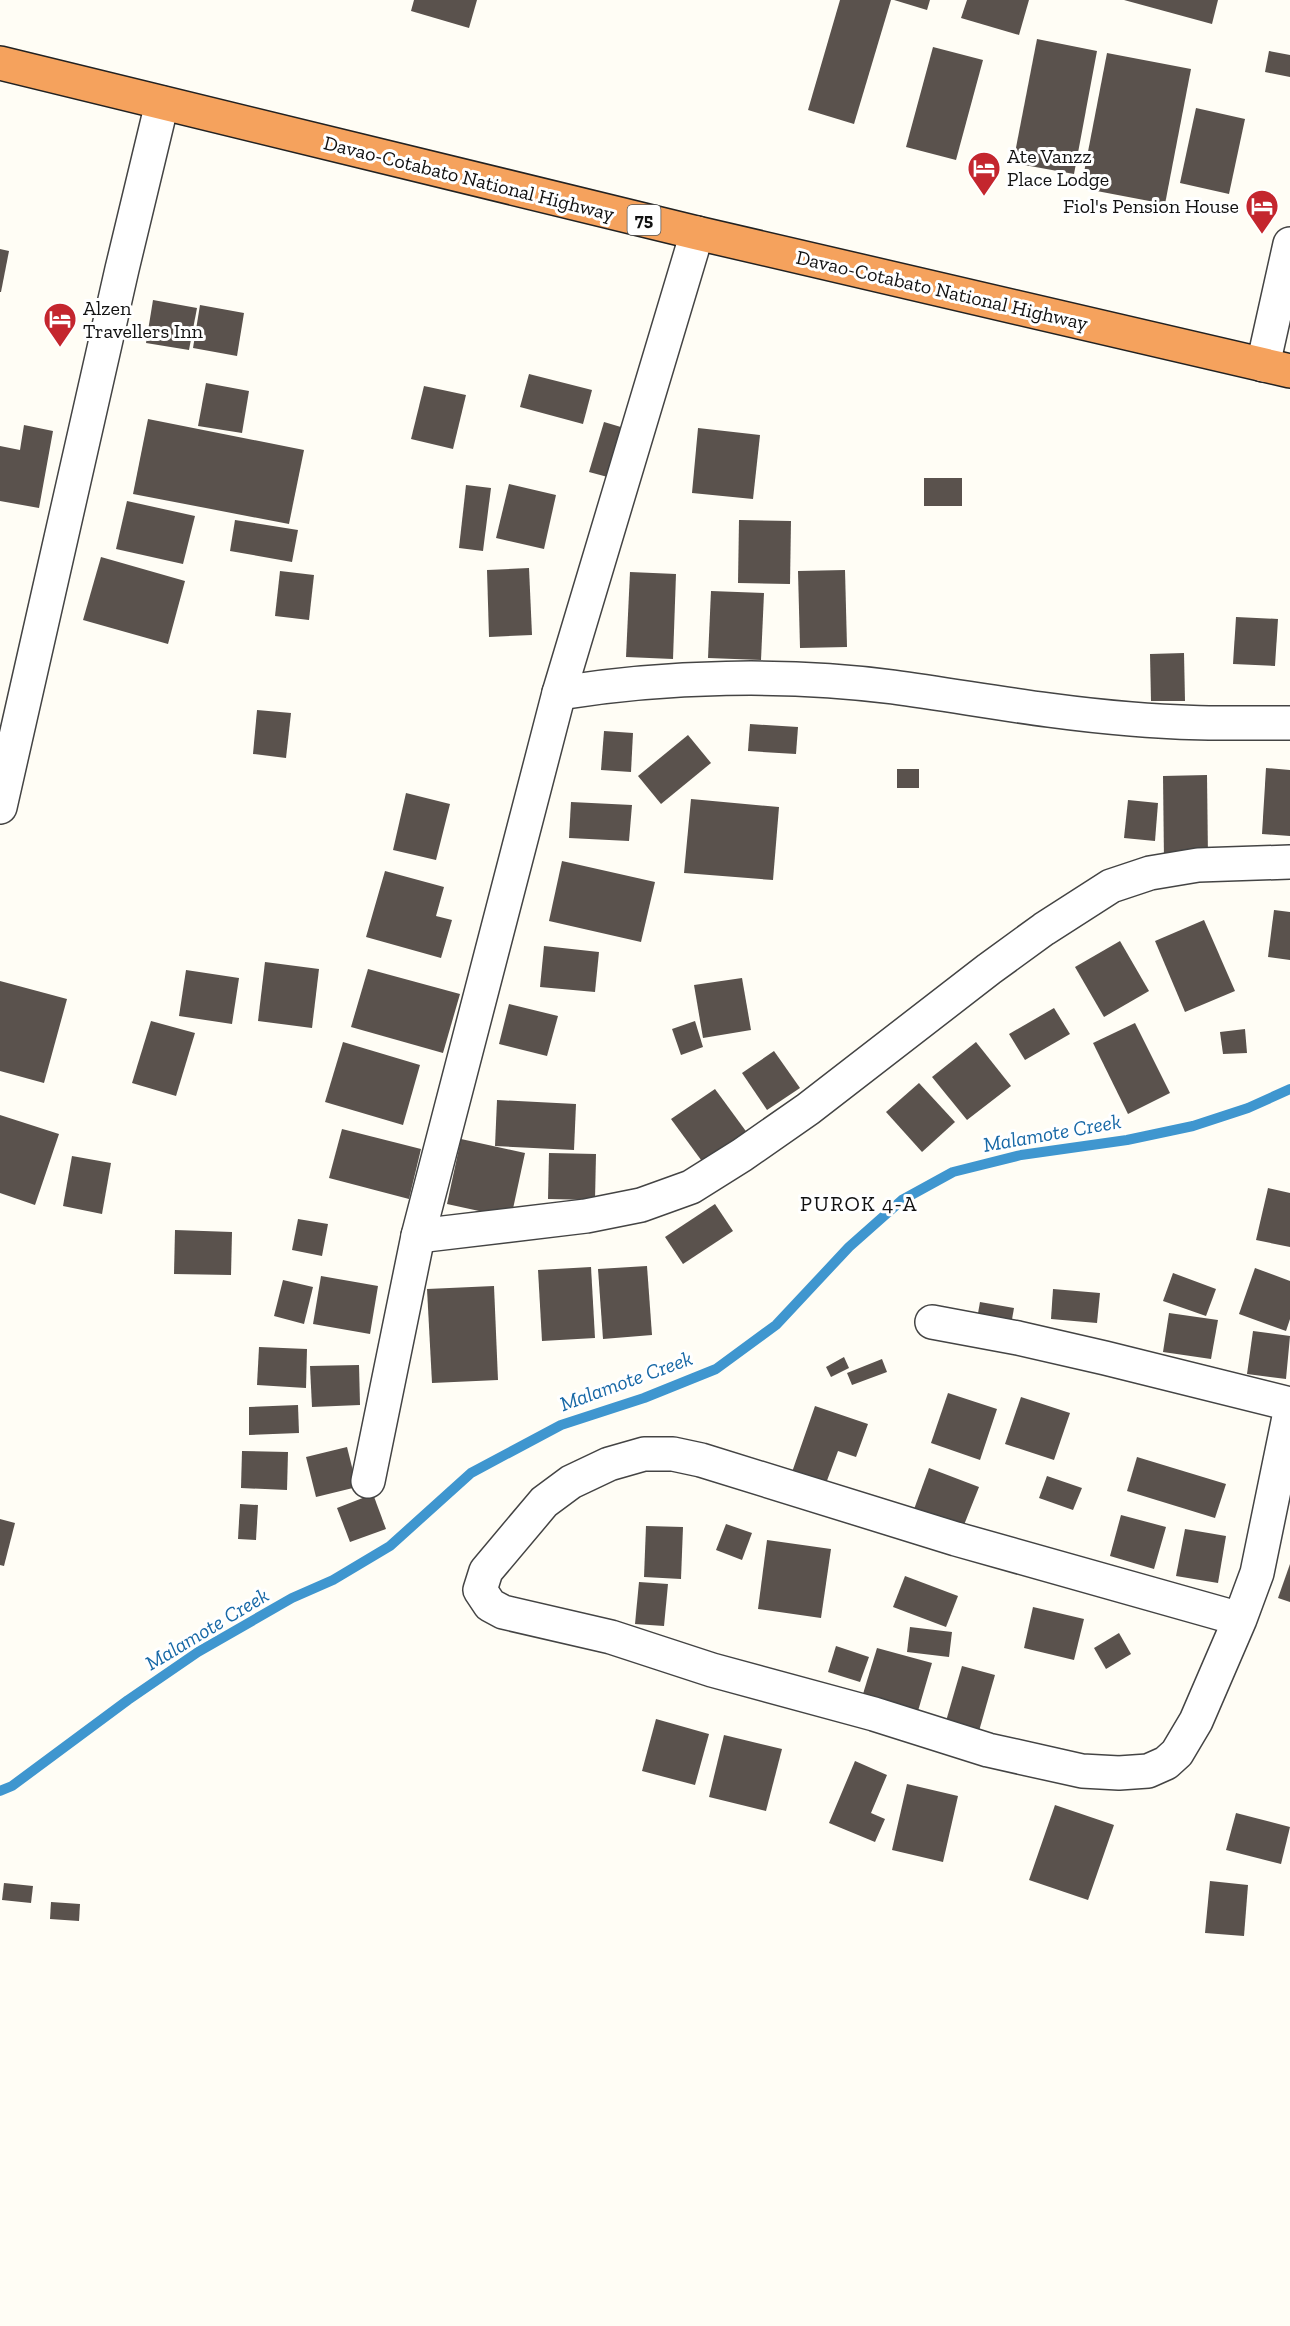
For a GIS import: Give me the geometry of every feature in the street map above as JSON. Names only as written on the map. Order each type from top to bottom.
[{"type":"highway","name":"Davao-Cotabato National Highway","points":[[0,63],[697,233],[1277,368]]},
{"type":"street","points":[[0,807],[162,103]]},
{"type":"street","points":[[368,1481],[418,1236],[559,693],[697,233]]},
{"type":"street","points":[[1277,368],[1290,244]]},
{"type":"street","points":[[559,693],[651,681],[809,680],[892,687],[989,703],[1132,720],[1290,723]]},
{"type":"street","points":[[418,1236],[586,1216],[641,1205],[691,1186],[742,1155],[808,1109],[989,969],[1044,929],[1111,886],[1150,873],[1198,865],[1290,862]]},
{"type":"street","points":[[932,1322],[1094,1356],[1290,1404]]},
{"type":"street","points":[[1240,1619],[1021,1558],[701,1460],[673,1454],[645,1454],[609,1464],[571,1482],[544,1502],[486,1571],[480,1590],[490,1605],[503,1611],[611,1637],[712,1670],[874,1714],[988,1750],[1082,1771],[1119,1773],[1148,1771],[1166,1763],[1177,1753],[1196,1721],[1240,1619],[1257,1572],[1290,1412]]},
{"type":"building","points":[[414,0],[477,0],[469,28],[411,11]]},
{"type":"building","points":[[840,0],[891,0],[854,124],[808,110]]},
{"type":"building","points":[[894,0],[930,0],[927,10]]},
{"type":"building","points":[[967,0],[1029,0],[1019,35],[961,18]]},
{"type":"building","points":[[1124,0],[1218,0],[1212,24]]},
{"type":"building","points":[[1037,39],[1097,51],[1074,174],[1013,163]]},
{"type":"building","points":[[933,47],[983,60],[956,160],[906,147]]},
{"type":"building","points":[[1269,51],[1290,55],[1290,77],[1265,72]]},
{"type":"building","points":[[1107,53],[1191,69],[1165,204],[1081,188]]},
{"type":"building","points":[[1196,108],[1245,119],[1229,194],[1180,183]]},
{"type":"building","points":[[0,249],[9,251],[1,292],[0,292]]},
{"type":"building","points":[[153,300],[197,308],[189,350],[146,343]]},
{"type":"building","points":[[200,305],[244,313],[237,356],[193,348]]},
{"type":"building","points":[[529,374],[592,390],[583,424],[520,407]]},
{"type":"building","points":[[206,383],[249,391],[242,433],[198,426]]},
{"type":"building","points":[[424,386],[466,395],[453,449],[411,439]]},
{"type":"building","points":[[148,419],[304,450],[289,524],[133,494]]},
{"type":"building","points":[[604,422],[631,430],[615,479],[589,472]]},
{"type":"building","points":[[24,425],[53,431],[39,508],[0,501],[0,446],[20,450]]},
{"type":"building","points":[[698,428],[760,435],[753,499],[692,493]]},
{"type":"building","points":[[924,478],[962,478],[962,506],[924,506]]},
{"type":"building","points":[[509,484],[556,495],[544,549],[496,538]]},
{"type":"building","points":[[466,485],[491,488],[483,551],[459,548]]},
{"type":"building","points":[[127,501],[195,516],[183,564],[116,549]]},
{"type":"building","points":[[235,520],[298,530],[292,562],[230,551]]},
{"type":"building","points":[[739,520],[791,521],[790,584],[738,583]]},
{"type":"building","points":[[101,557],[185,581],[168,644],[83,620]]},
{"type":"building","points":[[529,568],[532,635],[489,637],[487,570]]},
{"type":"building","points":[[845,570],[847,647],[800,648],[798,571]]},
{"type":"building","points":[[280,571],[314,575],[309,620],[275,616]]},
{"type":"building","points":[[630,572],[676,574],[673,659],[626,657]]},
{"type":"building","points":[[711,591],[764,593],[761,660],[708,658]]},
{"type":"building","points":[[1236,617],[1278,619],[1275,666],[1233,664]]},
{"type":"building","points":[[1184,653],[1185,701],[1151,701],[1150,654]]},
{"type":"building","points":[[257,710],[291,713],[286,758],[253,754]]},
{"type":"building","points":[[750,724],[798,727],[796,754],[748,751]]},
{"type":"building","points":[[604,731],[633,733],[631,772],[601,770]]},
{"type":"building","points":[[688,735],[711,763],[661,804],[638,776]]},
{"type":"building","points":[[1266,768],[1290,770],[1290,836],[1262,834]]},
{"type":"building","points":[[897,769],[919,769],[919,788],[897,788]]},
{"type":"building","points":[[1207,775],[1208,859],[1164,861],[1163,776]]},
{"type":"building","points":[[406,793],[450,804],[436,860],[393,850]]},
{"type":"building","points":[[691,799],[779,807],[773,880],[684,873]]},
{"type":"building","points":[[1128,800],[1158,803],[1155,841],[1124,838]]},
{"type":"building","points":[[571,802],[632,805],[629,841],[569,838]]},
{"type":"building","points":[[562,861],[655,882],[641,942],[549,921]]},
{"type":"building","points":[[385,871],[444,887],[436,916],[452,920],[441,958],[366,937]]},
{"type":"building","points":[[1274,910],[1290,912],[1290,960],[1268,957]]},
{"type":"building","points":[[1204,920],[1235,991],[1185,1012],[1155,941]]},
{"type":"building","points":[[1120,941],[1149,991],[1104,1017],[1075,967]]},
{"type":"building","points":[[544,946],[599,952],[595,992],[540,987]]},
{"type":"building","points":[[265,962],[319,969],[312,1028],[258,1021]]},
{"type":"building","points":[[368,969],[460,994],[443,1053],[351,1027]]},
{"type":"building","points":[[186,970],[239,978],[232,1024],[179,1016]]},
{"type":"building","points":[[742,978],[751,1030],[703,1038],[694,985]]},
{"type":"building","points":[[0,981],[67,999],[44,1083],[0,1071]]},
{"type":"building","points":[[509,1004],[558,1016],[547,1056],[499,1044]]},
{"type":"building","points":[[1054,1008],[1070,1034],[1025,1060],[1009,1034]]},
{"type":"building","points":[[151,1021],[195,1033],[176,1096],[132,1083]]},
{"type":"building","points":[[695,1021],[703,1047],[681,1055],[672,1029]]},
{"type":"building","points":[[1135,1023],[1170,1093],[1128,1114],[1093,1043]]},
{"type":"building","points":[[1245,1029],[1247,1053],[1223,1054],[1220,1032]]},
{"type":"building","points":[[343,1042],[420,1065],[403,1125],[325,1102]]},
{"type":"building","points":[[976,1042],[1011,1086],[967,1120],[932,1077]]},
{"type":"building","points":[[774,1051],[800,1088],[767,1110],[742,1073]]},
{"type":"building","points":[[919,1083],[955,1122],[922,1152],[886,1112]]},
{"type":"building","points":[[715,1089],[748,1134],[704,1164],[671,1119]]},
{"type":"building","points":[[497,1100],[576,1104],[574,1150],[495,1146]]},
{"type":"building","points":[[0,1115],[59,1134],[35,1205],[0,1193]]},
{"type":"building","points":[[342,1129],[421,1149],[409,1199],[329,1178]]},
{"type":"building","points":[[461,1139],[525,1153],[511,1218],[447,1204]]},
{"type":"building","points":[[549,1153],[596,1154],[595,1200],[548,1199]]},
{"type":"building","points":[[72,1156],[111,1163],[102,1214],[63,1206]]},
{"type":"building","points":[[1268,1188],[1290,1193],[1290,1247],[1256,1240]]},
{"type":"building","points":[[715,1204],[733,1231],[683,1264],[665,1237]]},
{"type":"building","points":[[298,1219],[328,1224],[322,1256],[292,1250]]},
{"type":"building","points":[[175,1230],[232,1232],[231,1275],[174,1274]]},
{"type":"building","points":[[647,1266],[652,1335],[603,1339],[598,1269]]},
{"type":"building","points":[[591,1267],[595,1338],[542,1341],[538,1270]]},
{"type":"building","points":[[1255,1268],[1290,1281],[1290,1319],[1286,1331],[1239,1314]]},
{"type":"building","points":[[1173,1273],[1216,1289],[1206,1316],[1163,1301]]},
{"type":"building","points":[[321,1276],[378,1286],[370,1334],[313,1324]]},
{"type":"building","points":[[283,1280],[313,1287],[304,1324],[274,1316]]},
{"type":"building","points":[[494,1286],[498,1380],[432,1383],[427,1289]]},
{"type":"building","points":[[1053,1289],[1100,1293],[1097,1323],[1051,1319]]},
{"type":"building","points":[[980,1302],[1014,1308],[1011,1325],[977,1319]]},
{"type":"building","points":[[1169,1313],[1218,1320],[1211,1359],[1163,1352]]},
{"type":"building","points":[[1253,1331],[1290,1336],[1286,1379],[1247,1374]]},
{"type":"building","points":[[259,1347],[307,1349],[306,1388],[257,1385]]},
{"type":"building","points":[[844,1357],[849,1368],[831,1377],[826,1367]]},
{"type":"building","points":[[882,1359],[887,1372],[852,1385],[847,1373]]},
{"type":"building","points":[[359,1365],[360,1405],[312,1407],[310,1366]]},
{"type":"building","points":[[948,1393],[997,1409],[980,1460],[931,1443]]},
{"type":"building","points":[[1021,1397],[1070,1413],[1054,1460],[1005,1444]]},
{"type":"building","points":[[298,1405],[299,1433],[249,1435],[249,1407]]},
{"type":"building","points":[[815,1406],[868,1424],[856,1457],[838,1451],[825,1486],[791,1475]]},
{"type":"building","points":[[347,1447],[357,1487],[316,1497],[306,1457]]},
{"type":"building","points":[[242,1451],[288,1452],[287,1490],[241,1488]]},
{"type":"building","points":[[1137,1457],[1226,1484],[1215,1518],[1127,1491]]},
{"type":"building","points":[[929,1468],[979,1487],[962,1530],[913,1512]]},
{"type":"building","points":[[1047,1476],[1082,1488],[1073,1510],[1039,1498]]},
{"type":"building","points":[[373,1494],[386,1529],[350,1542],[337,1508]]},
{"type":"building","points":[[240,1504],[258,1505],[256,1540],[238,1539]]},
{"type":"building","points":[[1121,1515],[1166,1527],[1154,1569],[1110,1556]]},
{"type":"building","points":[[0,1519],[15,1523],[4,1566],[0,1565]]},
{"type":"building","points":[[726,1524],[752,1533],[742,1560],[716,1550]]},
{"type":"building","points":[[646,1526],[683,1527],[681,1579],[644,1577]]},
{"type":"building","points":[[1185,1529],[1226,1536],[1218,1583],[1176,1576]]},
{"type":"building","points":[[767,1540],[831,1549],[821,1618],[758,1609]]},
{"type":"building","points":[[1290,1564],[1290,1602],[1278,1598]]},
{"type":"building","points":[[905,1576],[958,1596],[946,1627],[893,1607]]},
{"type":"building","points":[[639,1582],[668,1584],[664,1626],[635,1624]]},
{"type":"building","points":[[1033,1607],[1084,1619],[1074,1660],[1024,1648]]},
{"type":"building","points":[[910,1627],[952,1632],[949,1657],[907,1652]]},
{"type":"building","points":[[1119,1633],[1131,1654],[1106,1669],[1094,1648]]},
{"type":"building","points":[[836,1646],[869,1657],[860,1682],[828,1672]]},
{"type":"building","points":[[877,1648],[932,1663],[918,1711],[863,1694]]},
{"type":"building","points":[[962,1666],[995,1675],[977,1738],[944,1728]]},
{"type":"building","points":[[656,1719],[709,1734],[695,1785],[642,1771]]},
{"type":"building","points":[[724,1735],[782,1749],[766,1811],[709,1797]]},
{"type":"building","points":[[855,1761],[887,1775],[871,1813],[885,1819],[875,1842],[829,1823]]},
{"type":"building","points":[[907,1784],[958,1796],[943,1862],[892,1850]]},
{"type":"building","points":[[1055,1805],[1114,1825],[1088,1900],[1029,1880]]},
{"type":"building","points":[[1236,1813],[1290,1827],[1281,1864],[1226,1850]]},
{"type":"building","points":[[1210,1881],[1248,1885],[1244,1936],[1205,1933]]},
{"type":"building","points":[[4,1883],[33,1886],[31,1903],[2,1900]]},
{"type":"building","points":[[51,1902],[80,1904],[79,1921],[50,1919]]},
{"type":"waterway","name":"Malamote Creek","points":[[0,1791],[12,1786],[128,1700],[198,1652],[292,1598],[333,1580],[390,1546],[471,1473],[561,1425],[644,1398],[716,1369],[776,1325],[849,1247],[902,1200],[953,1172],[1021,1155],[1127,1140],[1193,1126],[1248,1108],[1290,1089]]},
{"type":"place","name":"Ate Vanzz Place Lodge","points":[[984,197]]},
{"type":"place","name":"Fiol's Pension House","points":[[1262,235]]},
{"type":"place","name":"Alzen Travellers Inn","points":[[60,348]]},
{"type":"district","name":"PUROK 4-A","points":[[859,1204]]}]
